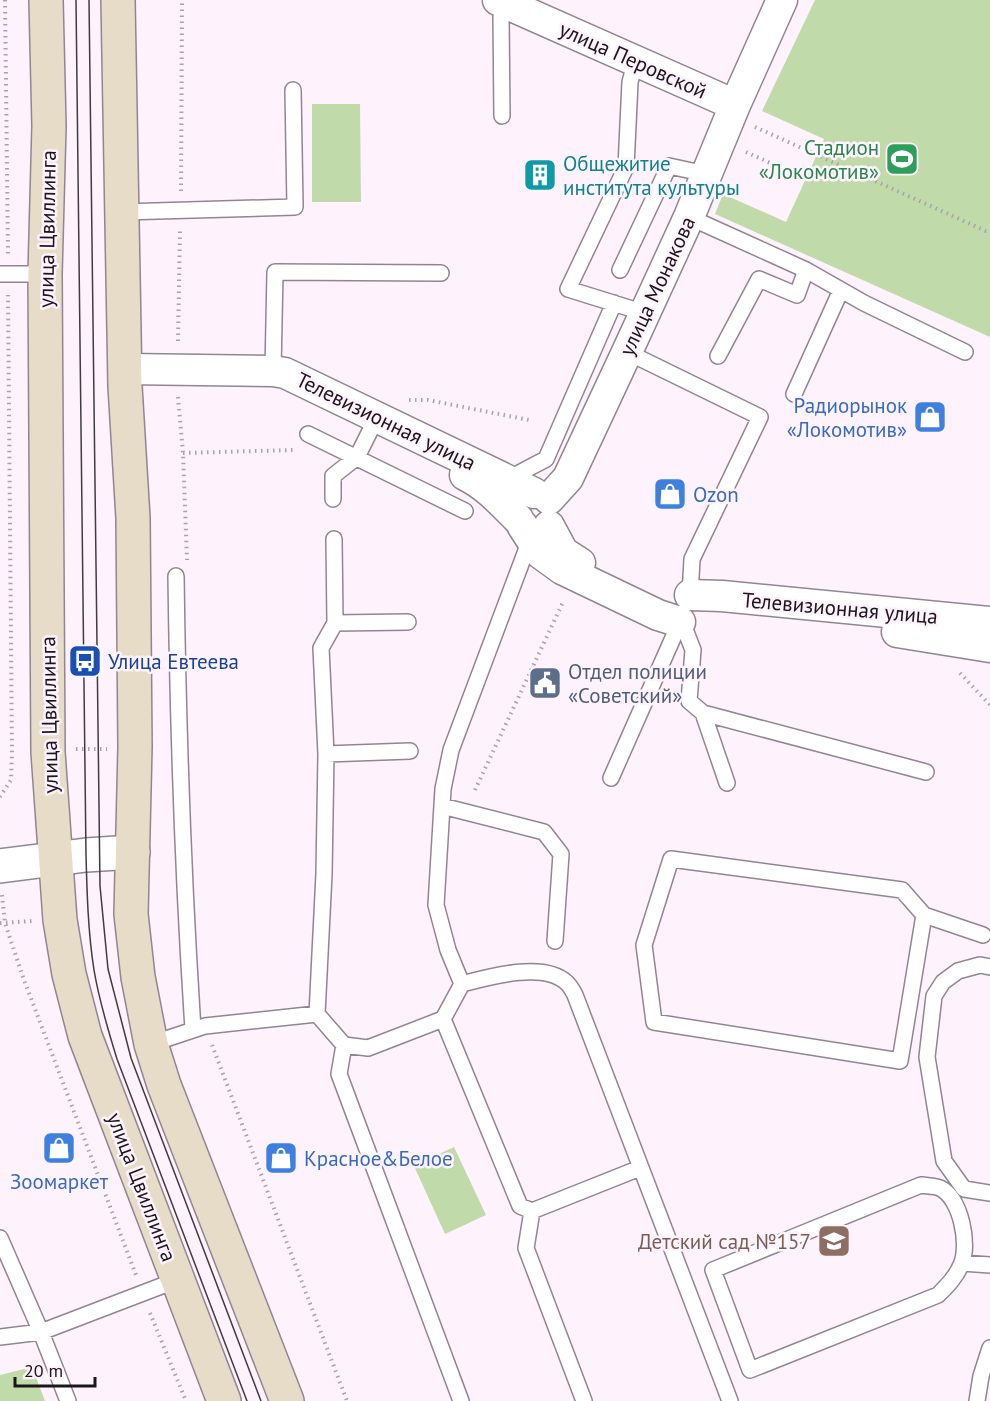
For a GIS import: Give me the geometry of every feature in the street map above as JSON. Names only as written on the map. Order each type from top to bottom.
[{"type":"main road","points":[[118,0],[125,378],[133,518],[131,914],[138,977],[151,1044],[164,1085],[288,1401]]},
{"type":"main road","name":"улица Цвиллинга","points":[[40,2],[49,126],[45,274],[48,752],[60,920],[69,974],[85,1036],[224,1401]]},
{"type":"street","name":"улица Монакова","points":[[534,517],[568,478],[689,217],[728,120],[782,0]]},
{"type":"street","name":"улица Перовской","points":[[501,1],[636,60],[728,120]]},
{"type":"street","name":"Телевизионная улица","points":[[125,378],[177,378],[273,371],[296,377],[506,480],[563,552],[573,560],[686,611],[722,596],[990,622]]},
{"type":"street","name":"Телевизионная улица","points":[[177,378],[282,388],[298,393],[476,480],[534,517],[551,562],[658,615],[686,611],[720,611],[849,624],[990,647]]},
{"type":"street","points":[[1,878],[54,858],[133,852]]},
{"type":"lane","points":[[501,1],[502,116]]},
{"type":"lane","points":[[636,60],[630,82],[626,167],[568,289],[645,313]]},
{"type":"lane","points":[[122,212],[295,207],[293,90]]},
{"type":"lane","points":[[620,270],[669,166],[706,174]]},
{"type":"lane","points":[[689,217],[806,270],[864,303],[964,352]]},
{"type":"lane","points":[[718,356],[759,279],[797,295],[806,270]]},
{"type":"lane","points":[[273,371],[275,272],[441,273]]},
{"type":"lane","points":[[4,274],[45,274]]},
{"type":"lane","points":[[794,394],[841,290]]},
{"type":"lane","points":[[506,480],[546,459],[614,303]]},
{"type":"lane","points":[[627,352],[760,417],[692,559],[686,611],[693,650],[689,701],[703,713],[926,772]]},
{"type":"lane","points":[[333,499],[333,476],[357,457],[371,429]]},
{"type":"lane","points":[[308,434],[465,511]]},
{"type":"lane","points":[[462,984],[448,950],[436,904],[442,806],[451,750],[534,517]]},
{"type":"lane","points":[[334,539],[335,623],[321,648],[326,754],[324,874],[317,1014],[344,1046],[368,1048],[442,1019],[462,984],[502,974],[532,972],[549,974],[567,982],[575,995],[730,1401]]},
{"type":"lane","points":[[182,572],[179,747],[185,913],[199,1027]]},
{"type":"lane","points":[[610,778],[686,611]]},
{"type":"lane","points":[[335,623],[408,622]]},
{"type":"lane","points":[[703,713],[726,783]]},
{"type":"lane","points":[[326,754],[410,751]]},
{"type":"lane","points":[[442,806],[544,832],[561,854],[555,941]]},
{"type":"lane","points":[[924,915],[900,1061],[654,1022],[644,945],[671,859],[902,890],[924,915],[986,934],[985,966],[958,971],[943,982],[934,996],[927,1057],[944,1161],[964,1189],[990,1193]]},
{"type":"lane","points":[[151,1044],[199,1027],[317,1014]]},
{"type":"lane","points":[[442,1019],[520,1206],[532,1211],[640,1168]]},
{"type":"lane","points":[[344,1046],[339,1074],[461,1401]]},
{"type":"lane","points":[[921,1185],[941,1188],[955,1202],[965,1237],[962,1263],[952,1281],[938,1295],[750,1370],[713,1270],[921,1185]]},
{"type":"lane","points":[[532,1211],[526,1248],[584,1401]]},
{"type":"lane","points":[[0,1238],[42,1332],[68,1401]]},
{"type":"lane","points":[[962,1263],[990,1265]]},
{"type":"lane","points":[[0,1337],[42,1332],[177,1280]]},
{"type":"lane","points":[[977,1401],[981,1376],[990,1348]]},
{"type":"path","points":[[0,797],[11,780],[12,754],[4,274],[5,0]]},
{"type":"path","points":[[182,0],[177,378],[183,453],[182,572]]},
{"type":"path","points":[[728,120],[806,179]]},
{"type":"path","points":[[728,120],[990,231]]},
{"type":"path","points":[[475,790],[570,588],[579,577]]},
{"type":"path","points":[[960,673],[990,705]]},
{"type":"path","points":[[1,878],[2,923],[186,1401]]},
{"type":"path","points":[[199,1027],[347,1401]]},
{"type":"green space","name":"Стадион «Локомотив»","points":[[815,0],[990,0],[990,337],[715,214],[723,194],[786,222],[824,139],[762,111]]},
{"type":"green space","points":[[312,104],[360,104],[361,202],[312,202]]},
{"type":"green space","points":[[454,1147],[486,1215],[445,1234],[414,1166]]},
{"type":"green space","points":[[32,1367],[45,1401],[0,1401],[0,1375]]},
{"type":"tram line","points":[[76,0],[86,855],[92,956],[101,1004],[117,1059],[247,1401]]},
{"type":"tram line","points":[[89,0],[100,886],[108,969],[131,1058],[261,1401]]},
{"type":"place","name":"Стадион «Локомотив»","points":[[902,159]]},
{"type":"place","name":"Общежитие института культуры","points":[[540,175]]},
{"type":"place","name":"Радиорынок «Локомотив»","points":[[930,417]]},
{"type":"place","name":"Ozon","points":[[670,494]]},
{"type":"place","name":"Улица Евтеева","points":[[85,661]]},
{"type":"place","name":"Отдел полиции «Советский»","points":[[545,683]]},
{"type":"place","name":"Зоомаркет","points":[[59,1148]]},
{"type":"place","name":"Красное&Белое","points":[[281,1158]]},
{"type":"place","name":"Детский сад №157","points":[[834,1241]]}]
